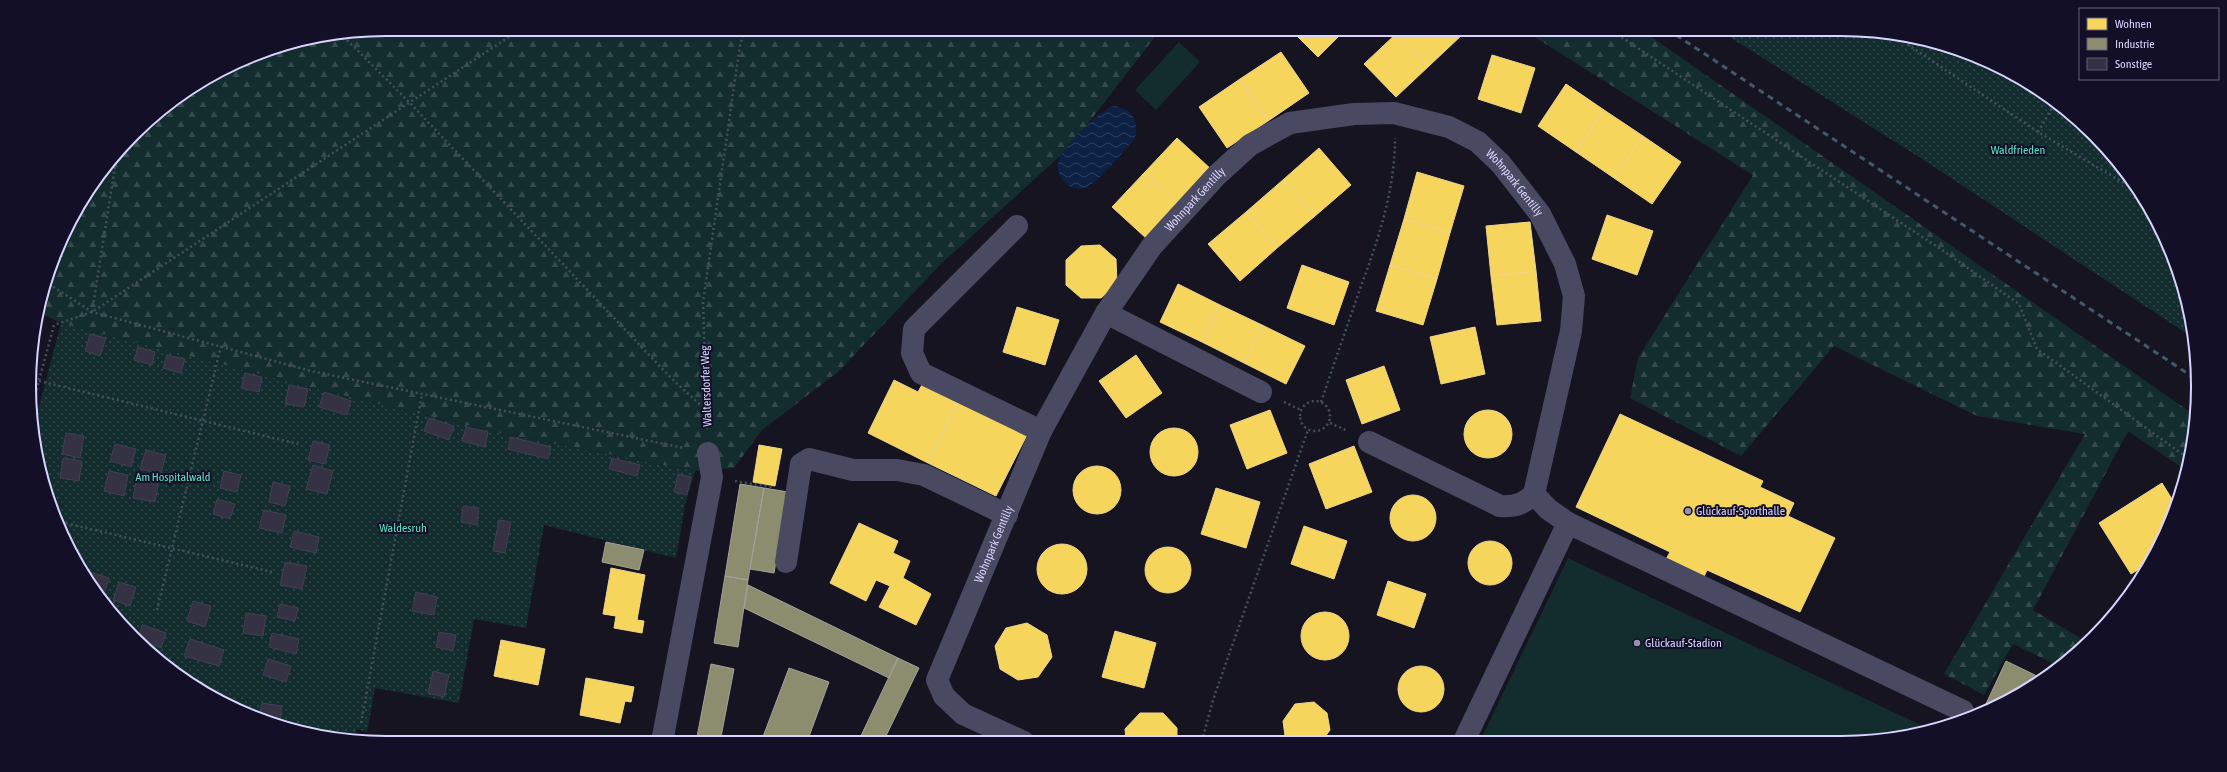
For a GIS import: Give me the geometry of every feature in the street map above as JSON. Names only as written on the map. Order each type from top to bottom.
[{"type":"street","name":"Wohnpark Gentilly","points":[[1011,736],[964,714],[944,696],[937,680],[1041,431],[1106,313],[1152,246],[1217,174],[1250,145],[1290,123],[1354,114],[1394,113],[1449,127],[1478,142],[1502,164],[1540,214],[1565,264],[1574,296],[1571,331],[1534,494]]},
{"type":"street","points":[[1017,226],[914,329],[912,353],[921,373],[1041,431]]},
{"type":"street","points":[[1106,313],[1261,392]]},
{"type":"street","points":[[1369,442],[1500,506],[1525,503],[1534,494],[1548,509],[1568,523],[1962,711]]},
{"type":"street","points":[[663,736],[712,477],[708,453]]},
{"type":"street","points":[[786,562],[801,464],[809,459],[853,470],[897,470],[924,475],[1007,515]]},
{"type":"street","points":[[1466,736],[1568,523]]},
{"type":"path","points":[[36,391],[54,326],[92,312],[510,36]]},
{"type":"path","name":"Waltersdorfer Weg","points":[[708,453],[703,302],[740,45],[743,36]]},
{"type":"path","points":[[1620,36],[1926,239],[2019,304],[2037,349],[2184,455]]},
{"type":"path","points":[[345,39],[409,102],[670,378],[706,410]]},
{"type":"path","points":[[1905,42],[2038,132],[2127,185]]},
{"type":"path","points":[[2038,132],[2053,107]]},
{"type":"path","points":[[1321,402],[1376,245],[1389,199],[1395,160],[1394,113]]},
{"type":"path","points":[[92,312],[114,165]]},
{"type":"path","points":[[51,285],[92,312],[311,371],[708,453]]},
{"type":"path","points":[[157,610],[221,346]]},
{"type":"path","points":[[39,381],[298,444]]},
{"type":"path","points":[[361,723],[422,394]]},
{"type":"path","points":[[1310,402],[1321,402],[1330,410],[1330,422],[1320,431],[1308,430],[1300,421],[1301,410],[1310,402]]},
{"type":"path","points":[[1203,736],[1216,693],[1308,430]]},
{"type":"path","points":[[712,477],[796,491]]},
{"type":"path","points":[[64,523],[272,572]]},
{"type":"green space","points":[[386,36],[1156,36],[1069,148],[942,263],[838,372],[762,430],[734,468],[695,471],[495,432],[310,387],[61,323],[44,315],[55,273],[72,231],[83,211],[108,173],[123,155],[155,123],[173,108],[211,83],[252,63],[295,48],[340,39]]},
{"type":"green space","points":[[1533,36],[1650,36],[2190,412],[2188,432],[2181,467],[2128,431],[2033,610],[2082,639],[2054,664],[2013,644],[1984,695],[1944,674],[2085,434],[1977,416],[1834,346],[1741,456],[1630,398],[1638,358],[1753,175]]},
{"type":"green space","name":"Waldfrieden","points":[[1728,36],[1841,36],[1887,39],[1909,43],[1932,48],[1975,63],[1996,72],[2035,95],[2072,123],[2104,155],[2132,192],[2155,231],[2164,252],[2179,295],[2187,334],[1922,159]]},
{"type":"green space","points":[[1179,42],[1200,62],[1156,110],[1135,90]]},
{"type":"green space","points":[[61,323],[310,387],[495,432],[695,471],[685,505],[676,558],[544,525],[526,628],[474,619],[459,703],[375,688],[367,732],[357,729],[356,734],[340,733],[295,724],[231,700],[211,689],[173,664],[155,649],[123,617],[108,599],[83,561],[63,520],[48,477],[39,432],[37,413]]},
{"type":"green space","name":"Glückauf-Stadion","points":[[1568,558],[1923,726],[1887,733],[1841,736],[1482,736]]},
{"type":"water","points":[[1112,106],[1119,107],[1129,112],[1135,120],[1135,139],[1108,169],[1090,185],[1077,189],[1071,187],[1066,184],[1059,173],[1059,160],[1062,153],[1082,130]]},
{"type":"building: Wohnen","points":[[1297,36],[1339,36],[1318,57]]},
{"type":"building: Wohnen","points":[[1394,36],[1402,36],[1429,66],[1396,97],[1364,64]]},
{"type":"building: Wohnen","points":[[1402,36],[1461,36],[1429,66]]},
{"type":"building: Wohnen","points":[[1281,52],[1309,93],[1268,121],[1240,79]]},
{"type":"building: Wohnen","points":[[1492,55],[1535,68],[1521,113],[1478,99]]},
{"type":"building: Wohnen","points":[[1240,79],[1268,121],[1227,148],[1199,107]]},
{"type":"building: Wohnen","points":[[1566,84],[1604,110],[1576,152],[1538,126]]},
{"type":"building: Wohnen","points":[[1604,110],[1643,136],[1614,178],[1576,152]]},
{"type":"building: Wohnen","points":[[1643,136],[1681,162],[1652,204],[1614,178]]},
{"type":"building: Wohnen","points":[[1177,138],[1212,170],[1179,205],[1144,173]]},
{"type":"building: Wohnen","points":[[1319,148],[1351,185],[1315,216],[1284,179]]},
{"type":"building: Wohnen","points":[[1417,172],[1464,186],[1450,233],[1404,219]]},
{"type":"building: Wohnen","points":[[1144,173],[1179,205],[1147,239],[1112,207]]},
{"type":"building: Wohnen","points":[[1284,179],[1315,216],[1277,248],[1246,212]]},
{"type":"building: Wohnen","points":[[1246,212],[1277,248],[1240,281],[1208,244]]},
{"type":"building: Wohnen","points":[[1607,215],[1653,231],[1637,275],[1592,259]]},
{"type":"building: Wohnen","points":[[1404,219],[1450,233],[1437,279],[1390,265]]},
{"type":"building: Wohnen","points":[[1530,222],[1536,271],[1491,276],[1486,226]]},
{"type":"building: Wohnen","points":[[1100,245],[1116,259],[1117,284],[1101,298],[1081,298],[1066,285],[1066,260],[1081,246]]},
{"type":"building: Wohnen","points":[[1302,265],[1349,282],[1334,325],[1287,308]]},
{"type":"building: Wohnen","points":[[1390,265],[1437,279],[1423,325],[1376,311]]},
{"type":"building: Wohnen","points":[[1536,271],[1541,321],[1497,325],[1491,276]]},
{"type":"building: Wohnen","points":[[1178,284],[1220,305],[1202,342],[1160,322]]},
{"type":"building: Wohnen","points":[[1220,305],[1262,325],[1244,363],[1202,342]]},
{"type":"building: Wohnen","points":[[1017,307],[1059,320],[1045,365],[1003,352]]},
{"type":"building: Wohnen","points":[[1262,325],[1305,346],[1286,384],[1244,363]]},
{"type":"building: Wohnen","points":[[1475,327],[1485,374],[1441,384],[1430,337]]},
{"type":"building: Wohnen","points":[[1136,355],[1162,393],[1126,418],[1099,381]]},
{"type":"building: Wohnen","points":[[1384,366],[1400,410],[1362,424],[1346,380]]},
{"type":"building: Wohnen","points":[[894,380],[918,392],[923,383],[958,401],[928,463],[868,433]]},
{"type":"building: Wohnen","points":[[958,401],[1027,435],[996,496],[928,463]]},
{"type":"building: Wohnen","points":[[1270,410],[1287,453],[1247,469],[1230,425]]},
{"type":"building: Wohnen","points":[[1483,410],[1493,410],[1502,414],[1508,420],[1511,425],[1511,443],[1502,454],[1493,458],[1483,458],[1474,454],[1468,448],[1464,439],[1464,429],[1468,420],[1474,414]]},
{"type":"building: Wohnen","name":"Glückauf-Sporthalle","points":[[1620,414],[1763,481],[1760,487],[1794,503],[1788,516],[1835,538],[1800,612],[1707,570],[1702,581],[1664,563],[1670,552],[1576,507]]},
{"type":"building: Wohnen","points":[[1169,428],[1179,428],[1191,435],[1198,447],[1198,457],[1191,469],[1179,476],[1169,476],[1161,472],[1154,465],[1150,457],[1150,447],[1154,439],[1161,432]]},
{"type":"building: Wohnen","points":[[759,445],[782,449],[775,486],[753,482]]},
{"type":"building: Wohnen","points":[[1354,446],[1372,492],[1326,509],[1309,464]]},
{"type":"building: Wohnen","points":[[1092,466],[1102,466],[1111,470],[1117,476],[1121,485],[1121,495],[1117,504],[1111,510],[1102,514],[1092,514],[1083,510],[1077,504],[1073,495],[1073,485],[1077,476],[1083,470]]},
{"type":"building: Wohnen","points":[[2162,483],[2172,499],[2155,541],[2139,569],[2131,574],[2099,523]]},
{"type":"building: Wohnen","points":[[1216,488],[1260,502],[1246,548],[1201,534]]},
{"type":"building: Wohnen","points":[[1409,495],[1417,495],[1426,499],[1432,505],[1436,518],[1432,531],[1426,537],[1417,541],[1409,541],[1400,537],[1394,531],[1390,522],[1390,514],[1394,505],[1400,499]]},
{"type":"building: Wohnen","points":[[859,523],[898,541],[893,553],[910,561],[903,578],[931,594],[916,625],[879,607],[890,586],[876,580],[866,601],[830,583]]},
{"type":"building: Wohnen","points":[[1304,526],[1347,541],[1334,579],[1291,564]]},
{"type":"building: Wohnen","points":[[1486,541],[1494,541],[1499,542],[1506,547],[1511,554],[1511,572],[1506,579],[1499,584],[1486,585],[1478,582],[1471,575],[1468,567],[1468,559],[1471,551],[1478,544]]},
{"type":"building: Wohnen","points":[[1062,544],[1076,548],[1083,555],[1087,569],[1083,583],[1076,590],[1062,594],[1048,590],[1041,583],[1037,569],[1041,555],[1048,548]]},
{"type":"building: Wohnen","points":[[1163,547],[1173,547],[1181,551],[1187,557],[1191,565],[1191,575],[1187,583],[1181,589],[1173,593],[1163,593],[1155,589],[1149,583],[1145,575],[1145,565],[1149,557],[1155,551]]},
{"type":"building: Wohnen","points":[[611,568],[645,575],[637,620],[644,621],[642,633],[614,628],[616,616],[603,614]]},
{"type":"building: Wohnen","points":[[1388,581],[1426,594],[1414,628],[1377,615]]},
{"type":"building: Wohnen","points":[[1325,612],[1334,614],[1342,619],[1347,627],[1349,636],[1347,645],[1342,653],[1334,658],[1325,660],[1316,658],[1308,653],[1303,645],[1301,636],[1303,627],[1308,619],[1316,614]]},
{"type":"building: Wohnen","points":[[1027,623],[1047,635],[1052,657],[1038,677],[1018,680],[1000,669],[995,646],[1006,628]]},
{"type":"building: Wohnen","points":[[1115,631],[1156,643],[1144,688],[1102,677]]},
{"type":"building: Wohnen","points":[[501,640],[545,649],[538,685],[494,676]]},
{"type":"building: Wohnen","points":[[1421,666],[1434,670],[1440,676],[1444,689],[1440,702],[1434,708],[1421,712],[1408,708],[1402,702],[1398,689],[1402,676],[1408,670]]},
{"type":"building: Wohnen","points":[[586,678],[634,687],[631,702],[625,701],[620,723],[580,715]]},
{"type":"building: Wohnen","points":[[1314,702],[1327,713],[1330,730],[1326,736],[1285,736],[1283,721],[1295,704]]},
{"type":"building: Wohnen","points":[[1140,713],[1163,713],[1177,728],[1177,736],[1126,736],[1125,729]]},
{"type":"building: Industrie","points":[[740,484],[764,488],[748,580],[725,576]]},
{"type":"building: Industrie","points":[[764,488],[788,492],[774,573],[750,569]]},
{"type":"building: Industrie","points":[[606,542],[644,550],[639,570],[602,562]]},
{"type":"building: Industrie","points":[[725,576],[748,580],[738,647],[714,643]]},
{"type":"building: Industrie","points":[[748,585],[898,658],[889,678],[744,608]]},
{"type":"building: Industrie","points":[[898,658],[919,668],[886,736],[861,736]]},
{"type":"building: Industrie","points":[[2006,661],[2037,676],[2016,689],[1986,704]]},
{"type":"building: Industrie","points":[[711,664],[734,669],[721,736],[697,736]]},
{"type":"building: Industrie","points":[[789,668],[829,682],[809,736],[763,736]]},
{"type":"building: Sonstige","points":[[90,334],[106,338],[100,356],[85,351]]},
{"type":"building: Sonstige","points":[[138,347],[155,352],[152,365],[134,360]]},
{"type":"building: Sonstige","points":[[167,355],[185,359],[181,373],[163,368]]},
{"type":"building: Sonstige","points":[[245,373],[262,377],[259,392],[241,388]]},
{"type":"building: Sonstige","points":[[289,385],[308,389],[304,407],[285,404]]},
{"type":"building: Sonstige","points":[[324,392],[351,401],[347,415],[319,407]]},
{"type":"building: Sonstige","points":[[429,418],[454,426],[449,440],[424,431]]},
{"type":"building: Sonstige","points":[[466,427],[488,432],[485,447],[462,441]]},
{"type":"building: Sonstige","points":[[66,433],[84,436],[80,458],[62,454]]},
{"type":"building: Sonstige","points":[[511,437],[551,447],[548,459],[508,449]]},
{"type":"building: Sonstige","points":[[313,441],[330,445],[325,464],[308,460]]},
{"type":"building: Sonstige","points":[[115,444],[136,449],[131,467],[110,461]]},
{"type":"building: Sonstige","points":[[146,450],[166,455],[161,474],[140,469]]},
{"type":"building: Sonstige","points":[[63,458],[82,461],[79,481],[60,478]]},
{"type":"building: Sonstige","points":[[612,458],[640,465],[637,476],[609,469]]},
{"type":"building: Sonstige","points":[[313,465],[333,471],[327,494],[306,489]]},
{"type":"building: Sonstige","points":[[109,471],[128,475],[124,496],[104,491]]},
{"type":"building: Sonstige","points":[[224,471],[241,475],[237,492],[220,488]]},
{"type":"building: Sonstige","points":[[678,474],[691,477],[687,495],[674,492]]},
{"type":"building: Sonstige","points":[[137,476],[159,480],[155,502],[133,498]]},
{"type":"building: Sonstige","points":[[273,482],[290,486],[285,506],[269,502]]},
{"type":"building: Sonstige","points":[[217,499],[235,504],[230,519],[213,514]]},
{"type":"building: Sonstige","points":[[463,506],[479,508],[477,525],[461,522]]},
{"type":"building: Sonstige","points":[[264,510],[286,515],[282,533],[259,528]]},
{"type":"building: Sonstige","points":[[499,520],[511,522],[505,553],[493,551]]},
{"type":"building: Sonstige","points":[[294,531],[319,537],[316,553],[290,547]]},
{"type":"building: Sonstige","points":[[285,562],[307,566],[302,589],[280,585]]},
{"type":"building: Sonstige","points":[[90,572],[109,578],[104,594],[95,580]]},
{"type":"building: Sonstige","points":[[119,582],[136,587],[130,606],[113,600]]},
{"type":"building: Sonstige","points":[[416,592],[437,597],[434,615],[412,611]]},
{"type":"building: Sonstige","points":[[193,601],[211,606],[205,627],[187,621]]},
{"type":"building: Sonstige","points":[[280,604],[298,608],[295,621],[277,617]]},
{"type":"building: Sonstige","points":[[246,613],[266,616],[263,636],[243,633]]},
{"type":"building: Sonstige","points":[[142,625],[166,633],[161,648],[150,644],[140,634]]},
{"type":"building: Sonstige","points":[[439,632],[456,635],[453,651],[436,647]]},
{"type":"building: Sonstige","points":[[272,633],[299,639],[296,654],[269,647]]},
{"type":"building: Sonstige","points":[[190,639],[224,650],[219,666],[184,656]]},
{"type":"building: Sonstige","points":[[268,659],[291,666],[286,682],[263,675]]},
{"type":"building: Sonstige","points":[[433,671],[449,675],[444,697],[428,693]]},
{"type":"building: Sonstige","points":[[262,703],[282,706],[280,719],[260,712]]},
{"type":"railway","points":[[1678,36],[2191,375]]},
{"type":"place","name":"Glückauf-Sporthalle","points":[[1688,511]]},
{"type":"place","name":"Glückauf-Stadion","points":[[1637,643]]},
{"type":"park label","name":"Am Hospitalwald","points":[[173,477]]},
{"type":"park label","name":"Waldesruh","points":[[403,528]]}]
